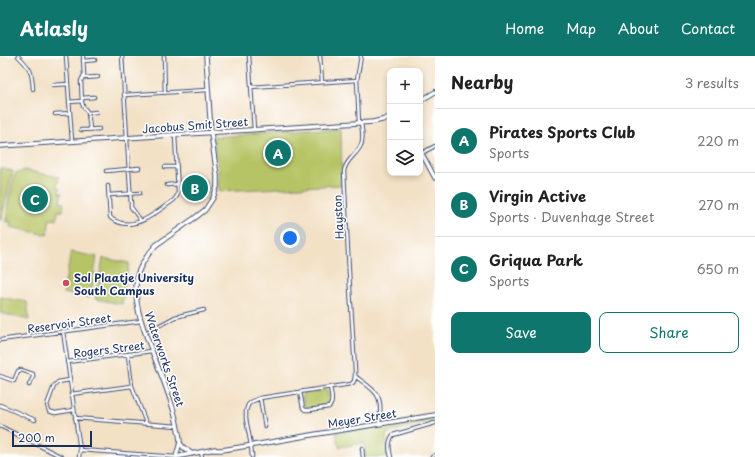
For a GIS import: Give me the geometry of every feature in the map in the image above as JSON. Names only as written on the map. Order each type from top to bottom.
[{"type":"street","points":[[18,56],[27,65],[32,75],[33,89]]},
{"type":"street","points":[[66,56],[72,141]]},
{"type":"street","points":[[83,56],[84,75],[81,81],[82,100],[83,106],[88,113],[90,129]]},
{"type":"street","points":[[122,56],[130,193],[132,207],[141,221]]},
{"type":"street","points":[[164,56],[166,93]]},
{"type":"street","name":"Waterworks Street","points":[[176,457],[180,443],[175,414],[141,321],[136,288],[138,275],[145,259],[156,246],[201,214],[211,202],[215,194],[217,176],[211,132],[206,56]]},
{"type":"street","points":[[249,56],[254,130]]},
{"type":"street","points":[[320,56],[322,82]]},
{"type":"street","name":"Hayston","points":[[355,376],[344,171],[348,161],[362,144],[363,136],[360,123],[357,80],[361,56]]},
{"type":"street","points":[[83,61],[95,60]]},
{"type":"street","points":[[82,78],[98,77]]},
{"type":"street","points":[[251,87],[357,80]]},
{"type":"street","points":[[53,85],[68,84]]},
{"type":"street","points":[[124,95],[208,90]]},
{"type":"street","points":[[423,99],[435,92]]},
{"type":"street","points":[[69,102],[94,97]]},
{"type":"street","points":[[88,113],[96,112]]},
{"type":"street","points":[[55,114],[70,113]]},
{"type":"street","name":"Jacobus Smit Street","points":[[0,146],[377,122],[387,118]]},
{"type":"street","points":[[81,130],[99,129]]},
{"type":"street","points":[[108,186],[110,217],[112,220],[128,224],[145,220],[174,200],[178,194],[175,135]]},
{"type":"street","points":[[423,151],[435,146]]},
{"type":"street","points":[[423,156],[435,178]]},
{"type":"street","points":[[165,168],[176,167]]},
{"type":"street","points":[[106,171],[139,168]]},
{"type":"street","points":[[167,185],[178,184]]},
{"type":"street","points":[[109,195],[140,193]]},
{"type":"street","points":[[145,333],[175,317],[204,310]]},
{"type":"street","name":"Reservoir Street","points":[[0,340],[141,321]]},
{"type":"street","points":[[63,331],[80,450],[78,457]]},
{"type":"street","name":"Rogers Street","points":[[67,362],[152,352]]},
{"type":"street","points":[[128,355],[132,386],[146,423]]},
{"type":"street","points":[[0,376],[14,381],[18,371],[21,370],[33,374],[29,385]]},
{"type":"street","points":[[252,457],[246,410],[251,402],[260,398],[352,384],[355,376],[377,394],[380,406],[379,424]]},
{"type":"street","points":[[70,380],[55,384],[51,391],[47,405],[49,411],[53,413],[74,410]]},
{"type":"street","points":[[72,394],[132,386]]},
{"type":"street","points":[[300,392],[302,408],[309,410],[330,406],[332,401],[330,387]]},
{"type":"street","points":[[260,398],[265,427]]},
{"type":"street","points":[[0,404],[35,420]]},
{"type":"street","name":"Meyer Street","points":[[80,450],[176,457],[435,415]]},
{"type":"street","points":[[75,418],[177,426]]},
{"type":"street","points":[[391,457],[390,442],[393,435],[435,423]]},
{"type":"street","points":[[0,426],[62,457]]},
{"type":"street","points":[[180,443],[192,454]]},
{"type":"street","points":[[362,448],[363,457]]},
{"type":"street","points":[[201,452],[202,457]]},
{"type":"green space","points":[[341,128],[342,185],[219,191],[218,170],[213,137]]},
{"type":"green space","points":[[0,168],[13,171],[1,220],[0,220]]},
{"type":"green space","points":[[24,170],[59,177],[57,187],[60,188],[59,193],[62,193],[60,202],[64,203],[63,211],[58,211],[57,220],[50,219],[47,235],[10,227],[11,222],[6,222],[9,197],[16,172],[19,173]]},
{"type":"green space","points":[[201,179],[201,181],[206,180],[207,192],[201,192],[202,197],[188,197],[188,195],[183,195],[182,182]]},
{"type":"green space","points":[[71,252],[97,257],[90,298],[63,293]]},
{"type":"green space","points":[[103,258],[129,263],[122,304],[95,299]]},
{"type":"green space","points":[[0,297],[27,302],[29,320],[0,313]]},
{"type":"green space","points":[[326,390],[328,392],[329,404],[327,406],[304,409],[303,393]]},
{"type":"green space","points":[[435,417],[435,419],[386,434],[388,457],[365,457],[364,443],[339,447],[336,433]]},
{"type":"place","name":"Pirates Sports Club","points":[[278,153]]},
{"type":"place","name":"Virgin Active","points":[[195,188]]},
{"type":"place","name":"Griqua Park","points":[[35,199]]},
{"type":"place","name":"Sol Plaatje University South Campus","points":[[66,283]]}]
